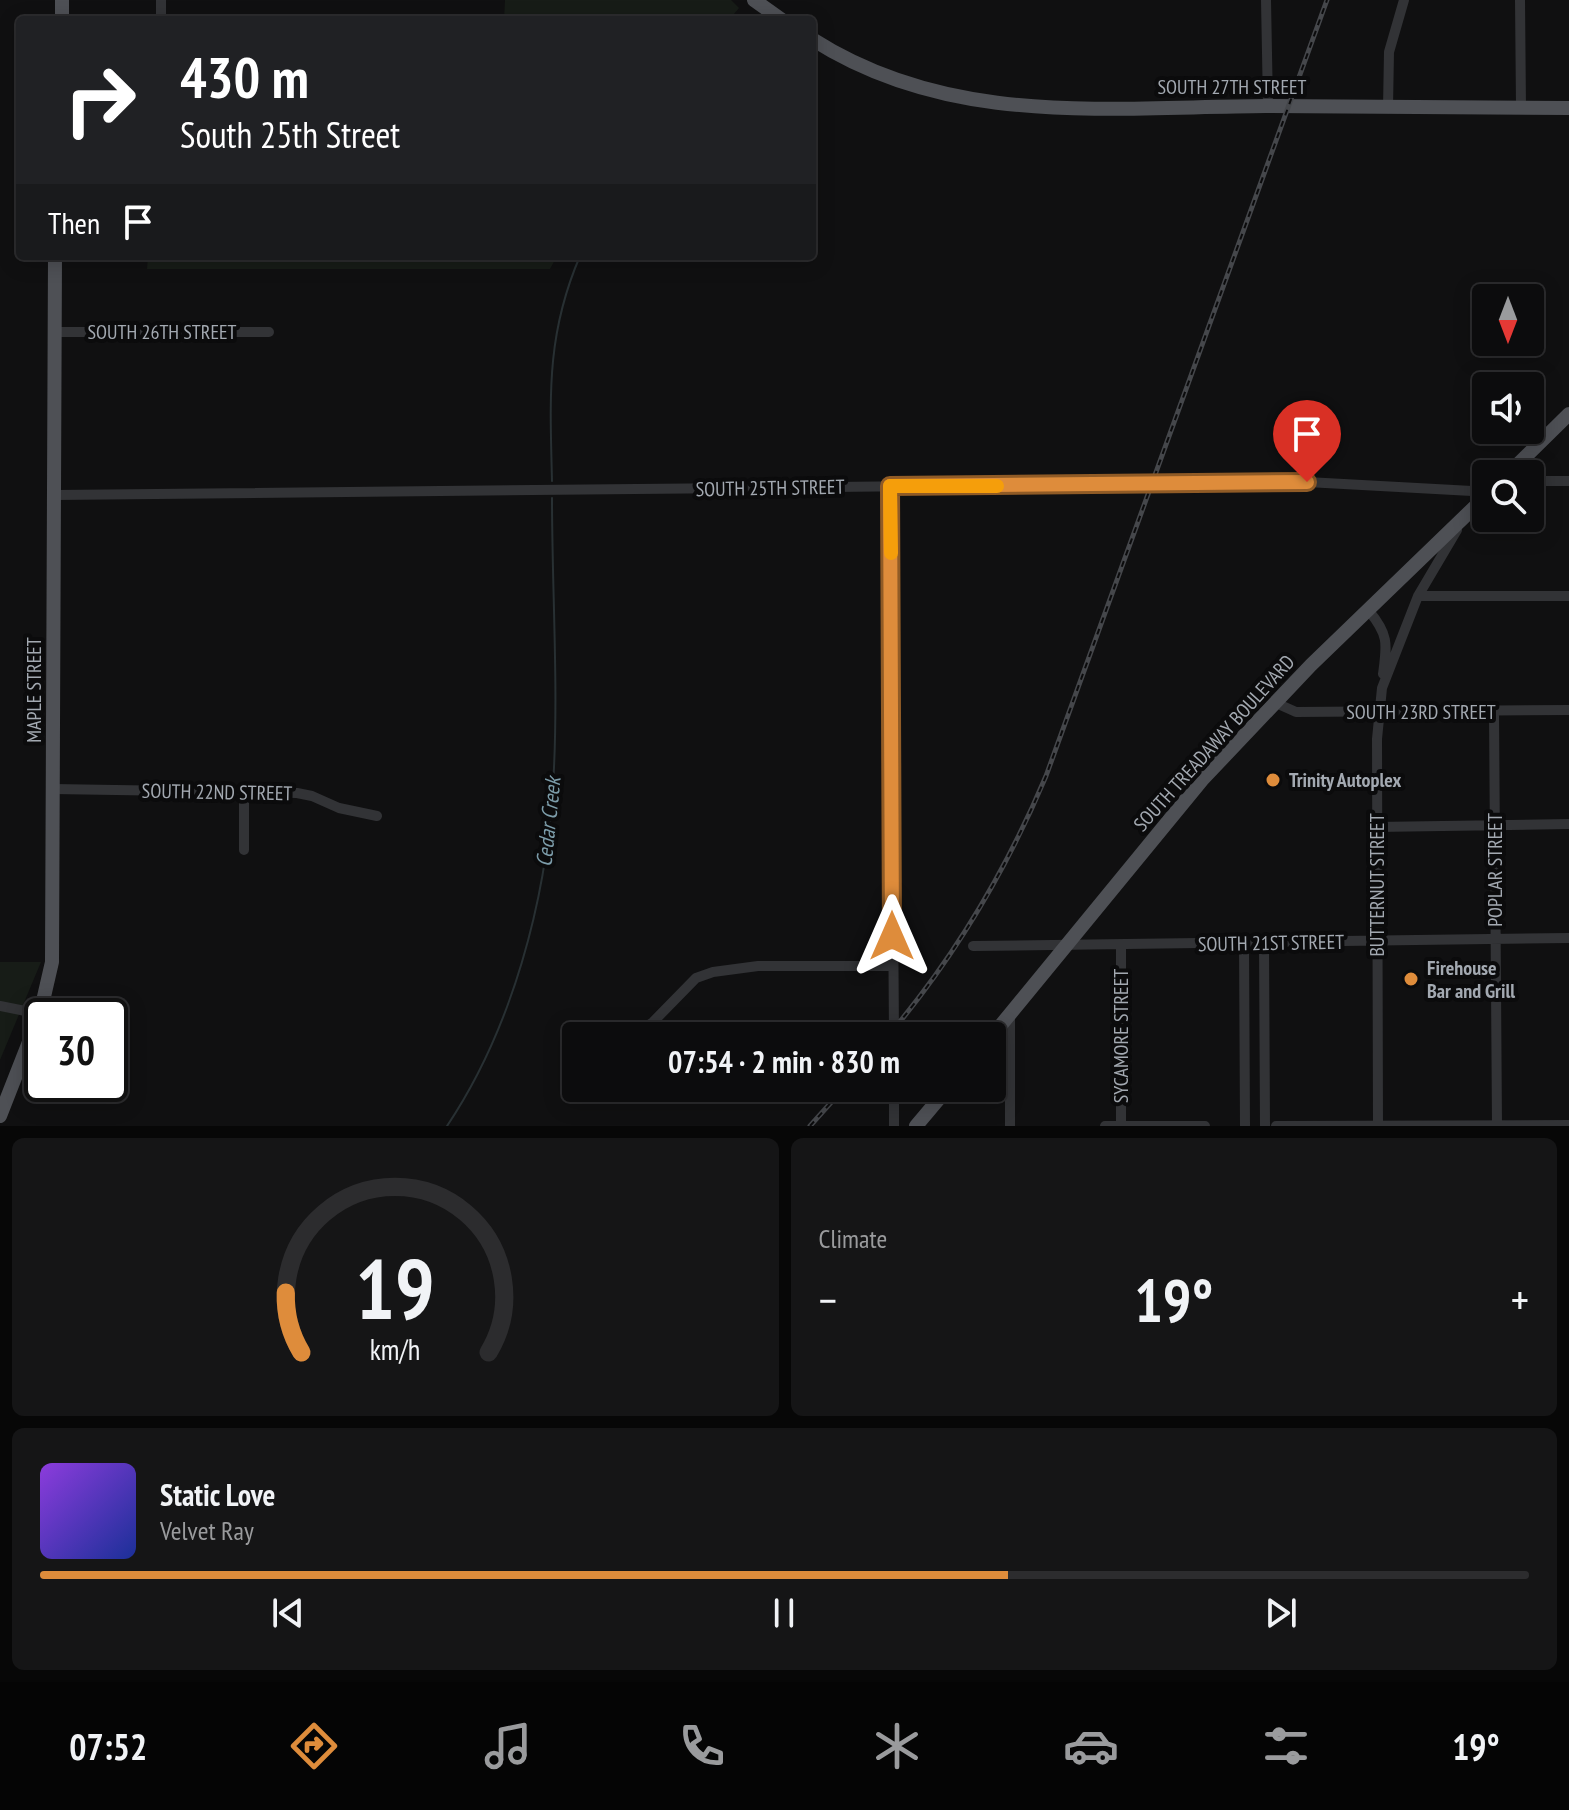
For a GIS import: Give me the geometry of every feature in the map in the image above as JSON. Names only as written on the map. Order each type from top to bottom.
[{"type":"main road","points":[[754,0],[776,16]]},
{"type":"main road","name":"SOUTH 27TH STREET","points":[[816,41],[859,66],[898,82],[940,94],[1000,105],[1096,108],[1569,108]]},
{"type":"main road","name":"MAPLE STREET","points":[[44,998],[52,962],[55,260]]},
{"type":"main road","points":[[1522,460],[1569,414]]},
{"type":"main road","name":"SOUTH TREADAWAY BOULEVARD","points":[[1004,1022],[1201,781],[1311,665],[1472,510]]},
{"type":"main road","name":"MAPLE STREET","points":[[1,1111],[24,1054]]},
{"type":"main road","points":[[916,1126],[936,1102]]},
{"type":"street","points":[[1266,0],[1268,106]]},
{"type":"street","points":[[1388,107],[1389,52],[1404,0]]},
{"type":"street","points":[[1520,0],[1521,107]]},
{"type":"street","name":"SOUTH 26TH STREET","points":[[55,332],[269,332]]},
{"type":"street","points":[[1544,481],[1569,481]]},
{"type":"street","name":"SOUTH 25TH STREET","points":[[55,495],[1307,482],[1472,491]]},
{"type":"street","points":[[890,486],[894,1022]]},
{"type":"street","name":"BUTTERNUT STREET","points":[[1378,1125],[1378,713],[1382,688],[1418,596],[1462,520]]},
{"type":"street","points":[[1418,596],[1569,596]]},
{"type":"street","points":[[1369,611],[1385,633],[1387,646],[1382,688]]},
{"type":"street","name":"SOUTH 23RD STREET","points":[[1276,703],[1296,712],[1569,710]]},
{"type":"street","name":"POPLAR STREET","points":[[1494,712],[1497,1125]]},
{"type":"street","name":"SOUTH 22ND STREET","points":[[53,789],[297,793],[339,808],[377,816]]},
{"type":"street","points":[[244,791],[244,850]]},
{"type":"street","points":[[1376,827],[1569,824]]},
{"type":"street","name":"SOUTH 21ST STREET","points":[[973,946],[1569,938]]},
{"type":"street","points":[[1244,943],[1245,1126]]},
{"type":"street","points":[[1264,943],[1265,1126]]},
{"type":"street","name":"SYCAMORE STREET","points":[[1121,946],[1121,1126]]},
{"type":"street","points":[[653,1022],[696,978],[713,972],[758,966],[892,966]]},
{"type":"street","points":[[0,1006],[24,1011]]},
{"type":"street","points":[[1010,1015],[1010,1126]]},
{"type":"street","points":[[894,1102],[894,1126]]},
{"type":"street","points":[[1276,1126],[1569,1125]]},
{"type":"street","points":[[1105,1126],[1205,1126]]},
{"type":"shaded area","points":[[505,0],[731,0],[739,8],[732,16],[504,16]]},
{"type":"shaded area","points":[[148,260],[555,260],[550,269],[147,269]]},
{"type":"shaded area","points":[[0,962],[41,962],[24,998],[0,1060]]},
{"type":"waterway","name":"Cedar Creek","points":[[552,481],[552,367],[561,313],[578,260]]},
{"type":"waterway","name":"Cedar Creek","points":[[447,1126],[470,1088],[507,1006],[522,963],[543,874],[555,750],[552,498]]},
{"type":"railway","points":[[899,1022],[977,912],[1014,846],[1046,776],[1327,0]]},
{"type":"railway","points":[[810,1126],[831,1102]]},
{"type":"slow traffic","points":[[891,553],[890,486],[997,486]]},
{"type":"place","name":"Trinity Autoplex","points":[[1273,780]]},
{"type":"place","name":"Firehouse Bar and Grill","points":[[1411,979]]},
{"type":"route","points":[[892,936],[890,486],[1307,482]]}]
